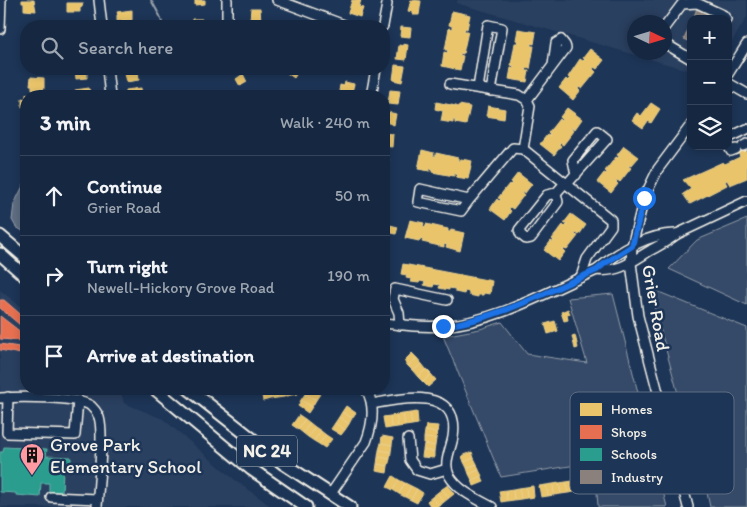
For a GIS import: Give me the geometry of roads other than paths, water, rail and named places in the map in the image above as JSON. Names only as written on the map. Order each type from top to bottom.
[{"type":"main road","points":[[0,236],[20,253]]},
{"type":"main road","points":[[0,254],[20,272]]},
{"type":"main road","name":"NC 24","points":[[162,395],[251,468],[306,507]]},
{"type":"main road","name":"NC 24","points":[[197,395],[278,459],[350,507]]},
{"type":"street","points":[[0,29],[1,0]]},
{"type":"street","points":[[99,0],[101,20]]},
{"type":"street","points":[[227,0],[227,20]]},
{"type":"street","points":[[278,0],[331,20]]},
{"type":"street","points":[[672,17],[682,4],[697,3],[723,15]]},
{"type":"street","points":[[384,20],[386,4]]},
{"type":"street","points":[[478,88],[488,26],[502,28],[491,90]]},
{"type":"street","points":[[732,68],[747,44]]},
{"type":"street","points":[[522,149],[528,103],[566,48]]},
{"type":"street","points":[[672,48],[687,57]]},
{"type":"street","points":[[108,75],[109,90]]},
{"type":"street","points":[[372,90],[375,75]]},
{"type":"street","points":[[450,84],[518,95],[528,103]]},
{"type":"street","points":[[732,85],[747,94]]},
{"type":"street","points":[[556,193],[558,202],[531,238],[526,239],[519,230],[547,195],[556,193],[576,175],[608,139],[597,131],[573,160],[576,175]]},
{"type":"street","name":"Grier Road","points":[[657,392],[638,316],[631,264],[632,246],[642,204],[650,184],[658,169],[687,131]]},
{"type":"street","points":[[468,200],[420,189],[418,202],[461,211],[468,200],[513,148],[522,149],[610,218],[612,222],[587,259],[581,277]]},
{"type":"street","points":[[597,270],[604,271],[631,264],[677,234],[747,201]]},
{"type":"street","points":[[390,324],[433,327],[470,321],[516,306],[597,270],[632,246],[665,233],[677,234]]},
{"type":"street","points":[[400,325],[399,314],[393,299],[395,289],[447,300]]},
{"type":"street","points":[[330,495],[366,442],[371,424],[372,404],[368,395]]},
{"type":"street","points":[[51,497],[97,503],[101,441],[99,416],[91,406],[78,400],[4,397],[7,433],[75,435],[78,400]]},
{"type":"street","points":[[372,404],[422,397],[435,400],[446,409],[451,416],[453,429],[447,469],[462,490],[492,507]]},
{"type":"street","points":[[408,439],[410,460],[417,470],[430,474],[447,469]]},
{"type":"street","name":"Grier Road","points":[[684,494],[688,507]]},
{"type":"waterway","points":[[151,0],[161,20]]},
{"type":"place","name":"Grove Park Elementary School","points":[[32,476]]}]
